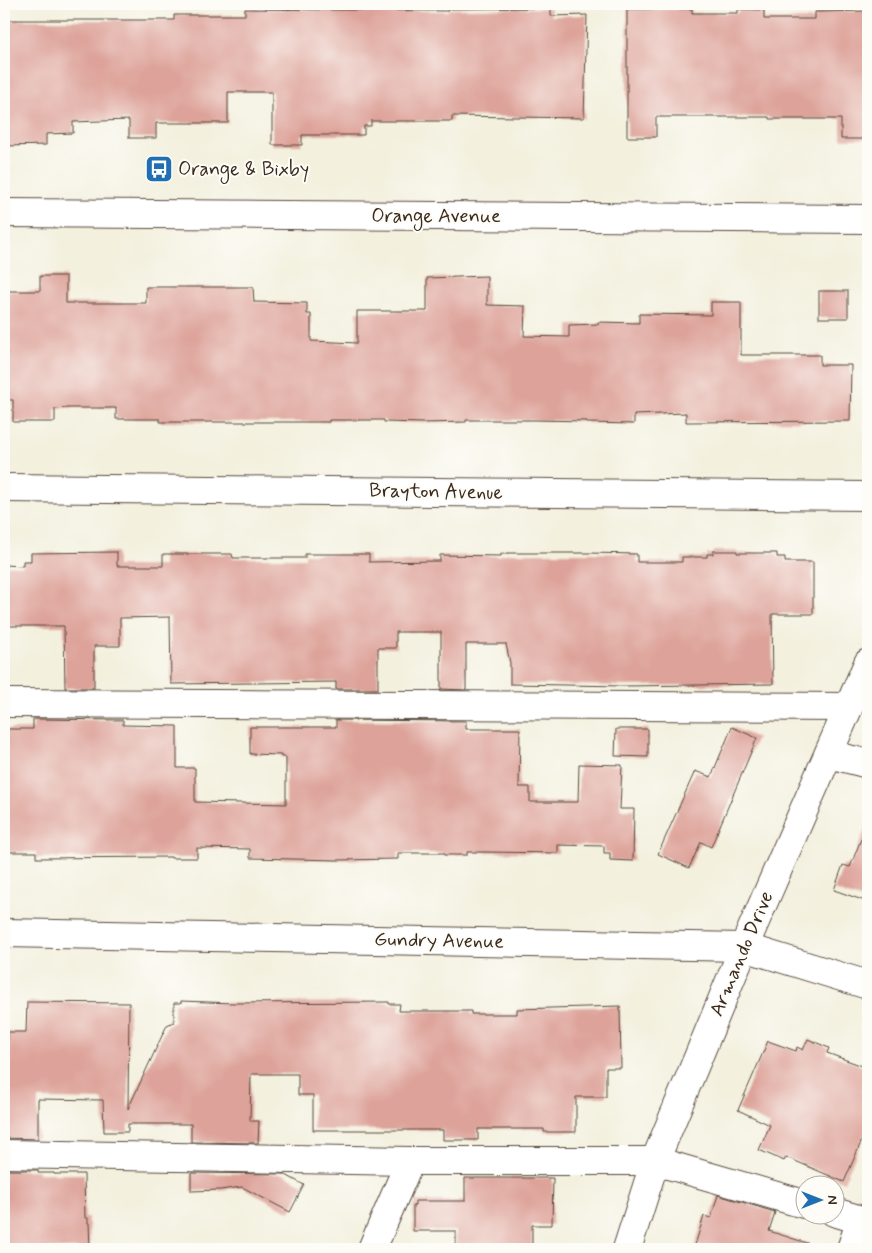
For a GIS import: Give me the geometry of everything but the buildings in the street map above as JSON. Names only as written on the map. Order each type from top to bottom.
[{"type":"street","name":"Orange Avenue","points":[[4,213],[868,219]]},
{"type":"street","name":"Brayton Avenue","points":[[4,488],[868,496]]},
{"type":"street","name":"Armando Drive","points":[[628,1249],[655,1161],[744,947],[868,663]]},
{"type":"street","points":[[4,703],[849,707]]},
{"type":"street","points":[[829,754],[868,764]]},
{"type":"street","name":"Gundry Avenue","points":[[4,933],[744,947],[868,985]]},
{"type":"street","points":[[4,1154],[410,1161],[655,1161],[794,1201]]},
{"type":"street","points":[[372,1249],[410,1161]]},
{"type":"street","points":[[844,1215],[865,1221],[851,1249]]},
{"type":"place","name":"Orange & Bixby","points":[[159,169]]}]
